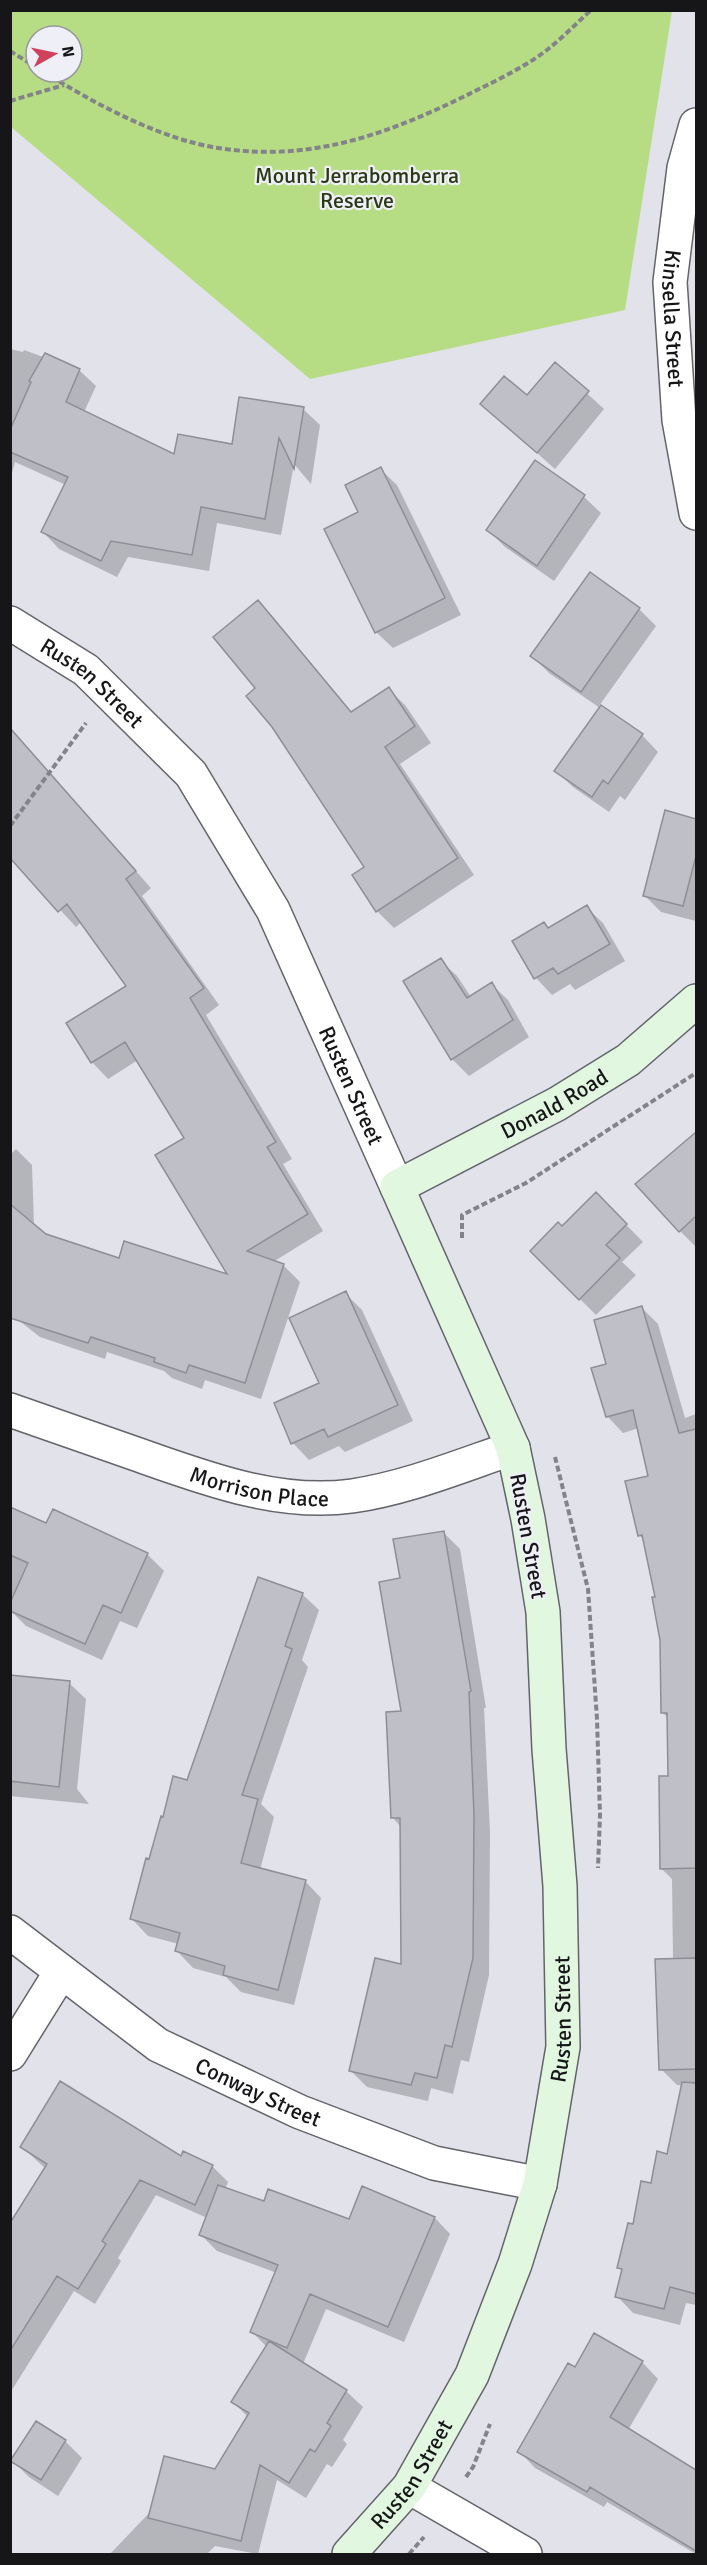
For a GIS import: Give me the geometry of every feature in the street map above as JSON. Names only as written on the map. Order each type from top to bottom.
[{"type":"street","name":"Kinsella Street","points":[[696,125],[684,168],[670,282],[679,420],[696,513]]},
{"type":"street","name":"Rusten Street","points":[[10,623],[86,670],[191,774],[273,910],[513,1448],[528,1519],[543,1612],[549,1749],[560,1886],[563,2047],[540,2184],[515,2264],[472,2375],[409,2487],[349,2554]]},
{"type":"street","name":"Donald Road","points":[[397,1187],[557,1104],[628,1060],[694,1006]]},
{"type":"street","name":"Morrison Place","points":[[10,1410],[207,1479],[262,1493],[349,1496],[393,1489],[513,1448]]},
{"type":"street","name":"Conway Street","points":[[10,1932],[158,2045],[300,2112],[434,2163],[540,2184]]},
{"type":"street","points":[[10,2054],[61,1972]]},
{"type":"street","points":[[409,2487],[525,2554]]},
{"type":"path","points":[[10,101],[64,85],[175,138],[218,148],[260,152],[308,149],[352,142],[391,130],[493,82],[546,51],[591,10]]},
{"type":"path","points":[[10,51],[24,60]]},
{"type":"path","points":[[10,826],[109,692]]},
{"type":"green space","name":"Mount Jerrabomberra Reserve","points":[[10,11],[672,11],[625,310],[310,379],[11,127]]},
{"type":"building","points":[[45,353],[80,369],[66,402],[174,454],[178,434],[232,444],[239,397],[304,407],[294,469],[279,438],[265,519],[201,507],[192,555],[111,541],[101,561],[41,532],[68,477],[10,452],[10,430],[31,382],[29,381]]},
{"type":"building","points":[[555,362],[589,391],[537,453],[480,404],[504,376],[527,395]]},
{"type":"building","points":[[535,460],[585,495],[537,566],[486,530]]},
{"type":"building","points":[[381,467],[445,598],[375,633],[324,529],[358,512],[345,485]]},
{"type":"building","points":[[590,572],[640,608],[581,692],[530,656]]},
{"type":"building","points":[[258,600],[351,712],[389,687],[415,726],[385,747],[458,858],[376,912],[352,875],[364,867],[272,727],[246,696],[255,688],[213,637]]},
{"type":"building","points":[[601,705],[643,734],[608,784],[603,780],[592,797],[554,771]]},
{"type":"building","points":[[10,728],[136,871],[126,879],[204,988],[190,998],[276,1142],[267,1147],[308,1214],[247,1251],[284,1264],[245,1383],[189,1365],[186,1373],[154,1362],[155,1358],[91,1337],[88,1343],[10,1318],[10,1204],[46,1234],[119,1258],[124,1241],[227,1274],[155,1155],[184,1138],[125,1042],[91,1063],[66,1023],[126,986],[67,904],[58,912],[10,858]]},
{"type":"building","points":[[665,810],[696,819],[696,856],[683,906],[643,896]]},
{"type":"building","points":[[587,905],[610,944],[558,974],[553,968],[534,979],[512,941],[544,922],[548,928]]},
{"type":"building","points":[[441,958],[467,998],[492,982],[513,1020],[451,1060],[403,981]]},
{"type":"building","points":[[696,1132],[696,1216],[679,1232],[635,1184]]},
{"type":"building","points":[[596,1192],[627,1224],[606,1245],[620,1258],[579,1300],[530,1251],[558,1222],[562,1226]]},
{"type":"building","points":[[346,1291],[398,1405],[328,1437],[324,1429],[291,1444],[274,1403],[319,1383],[289,1318]]},
{"type":"building","points":[[642,1306],[679,1433],[696,1429],[696,1868],[660,1869],[659,1776],[668,1776],[667,1713],[661,1713],[660,1640],[652,1597],[655,1597],[642,1535],[638,1536],[625,1481],[648,1476],[633,1410],[606,1417],[591,1368],[606,1364],[594,1320]]},
{"type":"building","points":[[10,1507],[46,1523],[53,1509],[148,1553],[121,1613],[103,1605],[85,1644],[10,1611],[10,1603],[28,1563],[10,1555]]},
{"type":"building","points":[[444,1531],[471,1691],[469,1692],[474,1815],[473,1958],[452,2047],[445,2045],[437,2078],[415,2073],[411,2085],[349,2071],[375,1958],[401,1964],[400,1818],[391,1818],[386,1712],[401,1711],[379,1582],[400,1578],[393,1539]]},
{"type":"building","points":[[258,1577],[303,1593],[285,1646],[292,1649],[242,1795],[258,1799],[241,1863],[306,1880],[278,1990],[223,1975],[225,1966],[175,1951],[180,1933],[130,1919],[146,1858],[149,1859],[161,1816],[163,1817],[173,1776],[187,1780]]},
{"type":"building","points":[[10,1675],[70,1681],[59,1787],[10,1781]]},
{"type":"building","points":[[696,1958],[696,2069],[659,2070],[655,1959]]},
{"type":"building","points":[[60,2081],[181,2156],[183,2151],[213,2165],[195,2205],[140,2180],[102,2241],[106,2244],[78,2289],[57,2276],[10,2351],[10,2223],[47,2164],[20,2147]]},
{"type":"building","points":[[682,2082],[696,2083],[696,2294],[670,2287],[664,2309],[615,2297],[622,2269],[617,2268],[628,2223],[633,2224],[641,2181],[651,2183],[657,2151],[667,2154]]},
{"type":"building","points":[[218,2185],[264,2201],[268,2189],[349,2219],[362,2186],[435,2217],[388,2327],[310,2294],[287,2348],[250,2332],[278,2265],[199,2235]]},
{"type":"building","points":[[594,2333],[643,2361],[610,2417],[696,2470],[696,2551],[590,2487],[587,2492],[517,2452],[568,2363],[575,2367]]},
{"type":"building","points":[[269,2341],[347,2390],[327,2423],[331,2426],[315,2452],[310,2449],[289,2483],[260,2465],[241,2541],[148,2518],[164,2456],[215,2469],[249,2413],[231,2402]]},
{"type":"building","points":[[36,2421],[66,2440],[41,2480],[10,2461]]}]
